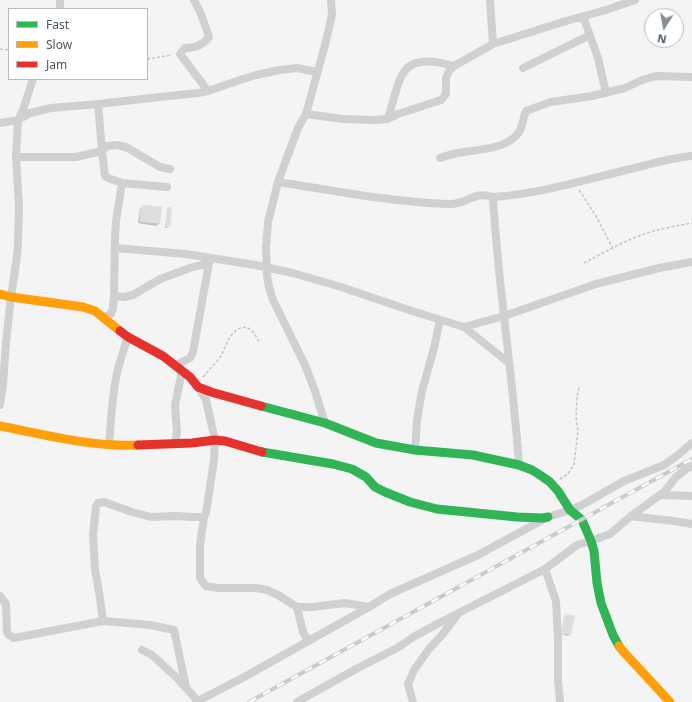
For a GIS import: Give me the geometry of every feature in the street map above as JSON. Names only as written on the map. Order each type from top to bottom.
[{"type":"street","points":[[194,0],[201,14],[209,37],[203,43],[194,48],[185,48],[180,54],[208,91]]},
{"type":"street","points":[[325,423],[305,365],[273,300],[269,287],[266,247],[268,222],[278,182],[298,128],[306,114],[329,29],[332,15],[331,0]]},
{"type":"street","points":[[490,0],[493,44]]},
{"type":"street","points":[[306,114],[343,119],[388,119],[398,114],[441,100],[446,94],[447,74],[454,66],[493,44],[635,0]]},
{"type":"street","points":[[583,16],[598,58],[606,93]]},
{"type":"street","points":[[523,68],[590,35]]},
{"type":"street","points":[[388,119],[399,80],[406,70],[413,64],[428,61],[454,66]]},
{"type":"street","points":[[0,123],[18,120],[30,113],[51,108],[198,93],[250,77],[280,70],[297,68],[317,72]]},
{"type":"street","points":[[440,158],[456,153],[498,146],[508,142],[518,133],[522,126],[526,112],[538,106],[551,102],[606,93],[625,88],[642,80],[656,76],[692,77]]},
{"type":"street","points":[[0,405],[11,297],[17,256],[20,206],[16,157],[18,120],[24,110],[33,80]]},
{"type":"street","points":[[98,104],[105,176],[122,183],[167,187]]},
{"type":"street","points":[[16,157],[76,157],[102,151],[107,146],[117,145],[126,147],[160,167],[170,169]]},
{"type":"street","points":[[278,182],[422,203],[457,204],[478,195],[493,197],[530,193],[575,183],[650,163],[692,156]]},
{"type":"street","points":[[104,317],[111,314],[113,308],[116,221],[122,183]]},
{"type":"street","points":[[493,197],[495,241],[514,401],[519,465]]},
{"type":"street","points":[[115,248],[180,253],[209,260],[267,267],[341,287],[440,320],[464,326],[509,363]]},
{"type":"street","points":[[114,296],[124,297],[133,295],[160,279],[209,260]]},
{"type":"street","points":[[175,443],[177,432],[175,405],[179,368],[192,355],[209,260]]},
{"type":"street","points":[[464,326],[504,316],[596,284],[637,273],[692,262]]},
{"type":"street","points":[[0,294],[11,297],[83,307],[95,311],[128,337],[163,356],[190,377],[197,386],[206,400],[215,440],[214,460],[200,545],[200,578],[206,586],[218,588],[256,588],[267,590],[297,607],[314,607],[345,603],[369,607]]},
{"type":"street","points":[[416,450],[417,420],[422,391],[440,320]]},
{"type":"street","points":[[109,445],[117,375],[120,360],[128,337]]},
{"type":"street","points":[[197,386],[211,392],[325,423],[376,443],[416,450],[473,455],[519,465],[540,475],[558,491],[570,510],[582,520],[594,551],[596,584],[601,603],[613,635],[621,649],[670,702]]},
{"type":"street","points":[[0,426],[77,441],[109,445],[192,443],[215,440],[225,441],[262,452],[333,464],[352,469],[366,477],[374,487],[410,502],[437,509],[542,518],[582,505],[624,481],[664,464],[692,443]]},
{"type":"street","points":[[297,702],[397,648],[433,626],[545,569],[577,545],[610,534],[631,516],[664,492],[676,477],[689,467],[692,467]]},
{"type":"street","points":[[660,495],[692,496]]},
{"type":"street","points":[[103,621],[95,570],[92,535],[96,506],[98,503],[104,502],[151,517],[204,517]]},
{"type":"street","points":[[631,516],[692,524]]},
{"type":"street","points":[[142,650],[152,655],[186,687],[197,702],[390,594],[478,555],[548,517]]},
{"type":"street","points":[[545,569],[556,601],[560,702]]},
{"type":"street","points":[[0,596],[6,604],[7,632],[14,638],[103,621],[150,625],[174,630],[186,687]]},
{"type":"street","points":[[297,607],[303,632],[308,641]]},
{"type":"street","points":[[412,702],[408,684],[414,670],[429,649],[460,613]]},
{"type":"path","points":[[148,60],[180,54]]},
{"type":"path","points":[[575,183],[596,216],[613,248]]},
{"type":"path","points":[[584,263],[630,240],[658,230],[692,223]]},
{"type":"path","points":[[197,386],[223,352],[229,337],[236,330],[244,327],[251,330],[260,343]]},
{"type":"path","points":[[552,485],[568,474],[574,464],[578,430],[576,417],[579,387]]},
{"type":"building","points":[[142,205],[162,207],[160,223],[141,221]]},
{"type":"building","points":[[168,207],[172,207],[170,227],[166,226]]},
{"type":"building","points":[[566,614],[575,616],[571,634],[562,633]]},
{"type":"railway","points":[[249,702],[692,459]]},
{"type":"traffic: fast","points":[[261,406],[325,423],[376,443],[415,450],[473,455],[519,465],[540,475],[550,482],[558,491],[570,510],[582,520],[594,551],[597,583],[601,603],[613,635],[619,646]]},
{"type":"traffic: fast","points":[[262,452],[333,464],[352,469],[366,477],[375,487],[385,492],[410,502],[437,509],[517,517],[548,517]]},
{"type":"traffic: slow","points":[[0,294],[11,297],[83,307],[95,311],[120,331]]},
{"type":"traffic: slow","points":[[0,426],[86,442],[138,445]]},
{"type":"traffic: slow","points":[[619,646],[670,702]]},
{"type":"traffic: jam","points":[[120,331],[163,356],[190,377],[198,387],[261,406]]},
{"type":"traffic: jam","points":[[138,445],[192,443],[215,440],[225,441],[262,452]]}]
